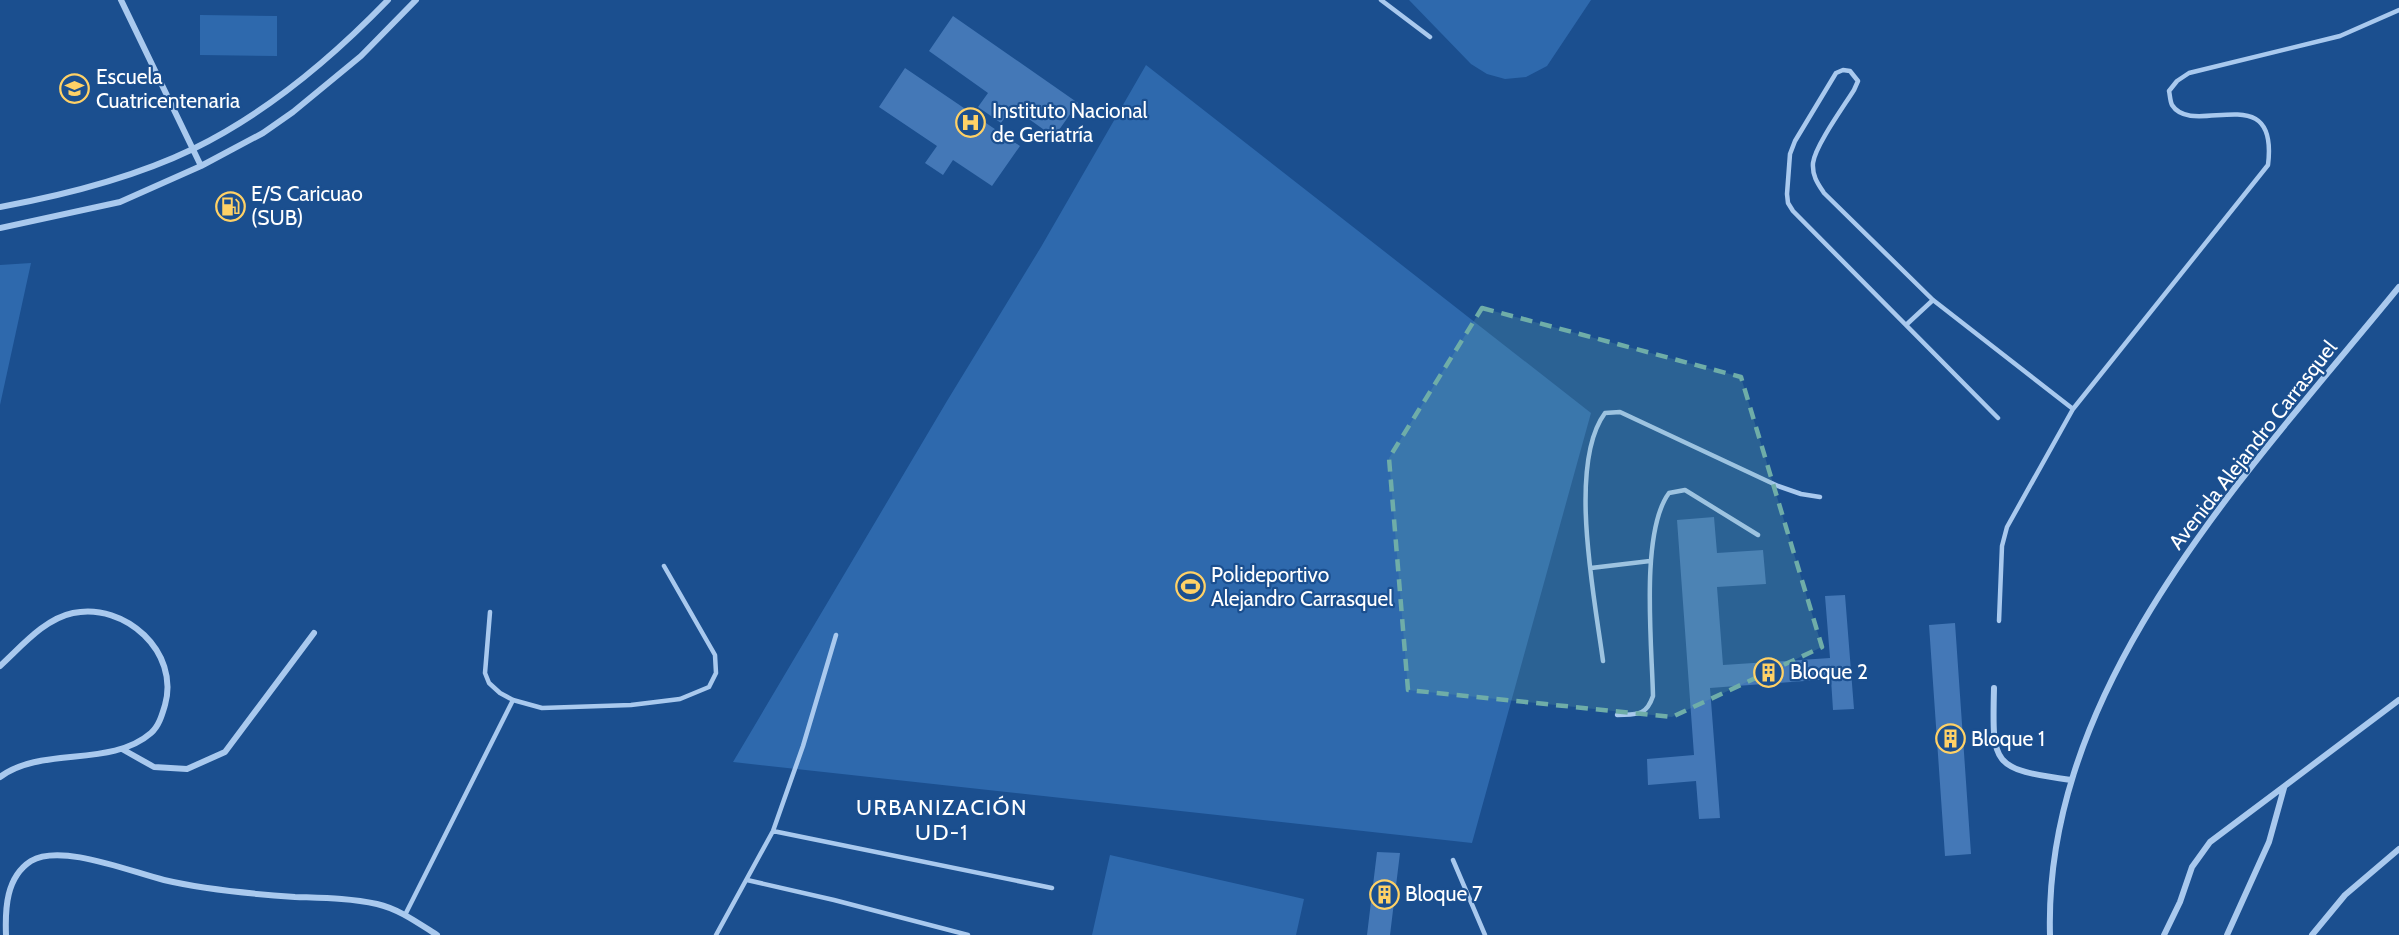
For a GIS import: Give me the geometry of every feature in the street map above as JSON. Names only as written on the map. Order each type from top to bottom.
[{"type":"street","points":[[121,0],[201,166]]},
{"type":"street","points":[[0,207],[94,185],[193,149],[258,110],[314,70],[342,46],[388,0]]},
{"type":"street","points":[[0,228],[120,202],[201,166],[262,133],[301,106],[362,56],[416,0]]},
{"type":"street","name":"Avenida Alejandro Carrasquel","points":[[2050,935],[2049,904],[2057,838],[2071,780],[2092,721],[2136,633],[2209,520],[2399,287]]},
{"type":"street","points":[[0,666],[51,622],[73,613],[98,613],[121,618],[144,634],[161,654],[167,676],[162,717],[153,731],[142,740],[122,749],[26,765],[0,777]]},
{"type":"street","points":[[122,749],[154,767],[187,770],[225,752],[314,633]]},
{"type":"street","points":[[1994,688],[1993,737],[1996,751],[2004,763],[2030,774],[2071,780]]},
{"type":"street","points":[[2164,935],[2180,902],[2192,867],[2210,842],[2399,700]]},
{"type":"street","points":[[2227,935],[2269,842],[2284,787]]},
{"type":"street","points":[[2312,935],[2344,895],[2399,849]]},
{"type":"street","points":[[6,935],[8,892],[18,874],[31,861],[51,856],[72,856],[166,880],[225,892],[350,899],[380,905],[405,915],[437,935]]},
{"type":"lane","points":[[1381,0],[1430,37]]},
{"type":"lane","points":[[1999,621],[2002,546],[2007,527],[2073,409],[2268,165],[2270,146],[2266,130],[2253,117],[2237,114],[2201,116],[2181,113],[2172,104],[2169,91],[2176,81],[2199,70],[2340,36],[2399,10]]},
{"type":"lane","points":[[1998,418],[1793,211],[1788,202],[1790,154],[1795,141],[1836,73],[1843,70],[1850,71],[1857,81],[1854,90],[1818,149],[1813,163],[1814,179],[1824,193],[1932,300],[2073,409]]},
{"type":"lane","points":[[1906,325],[1932,300]]},
{"type":"lane","points":[[1603,661],[1584,517],[1587,467],[1598,423],[1605,414],[1620,412],[1778,486],[1820,497]]},
{"type":"lane","points":[[1617,715],[1642,713],[1649,707],[1653,696],[1650,561],[1662,502],[1669,493],[1684,490],[1758,535]]},
{"type":"lane","points":[[1591,567],[1650,561]]},
{"type":"lane","points":[[490,612],[485,673],[489,684],[513,700],[542,708],[631,705],[680,699],[709,687],[716,673],[715,655],[664,566]]},
{"type":"lane","points":[[716,935],[773,831],[804,746],[836,635]]},
{"type":"lane","points":[[405,915],[513,700]]},
{"type":"lane","points":[[773,831],[1052,888]]},
{"type":"lane","points":[[1453,860],[1485,935]]},
{"type":"lane","points":[[747,880],[968,935]]},
{"type":"highlighted area","points":[[1482,308],[1741,377],[1822,647],[1672,717],[1408,690],[1389,458]]},
{"type":"shaded area","points":[[1409,0],[1591,0],[1547,66],[1526,77],[1505,79],[1487,74],[1471,64]]},
{"type":"shaded area","points":[[200,15],[277,16],[277,56],[200,55]]},
{"type":"shaded area","name":"Polideportivo Alejandro Carrasquel","points":[[1146,65],[1591,413],[1472,843],[733,762],[1041,247]]},
{"type":"shaded area","points":[[31,263],[0,405],[0,265]]},
{"type":"shaded area","points":[[1110,855],[1304,899],[1296,935],[1092,935]]},
{"type":"building","points":[[953,16],[1078,103],[1054,137],[1012,107],[1001,123],[978,107],[988,93],[929,51]]},
{"type":"building","points":[[905,68],[1020,146],[992,186],[953,160],[943,175],[925,163],[937,146],[879,107]]},
{"type":"building","name":"Bloque 2","points":[[1714,517],[1717,553],[1763,550],[1766,584],[1717,587],[1723,665],[1830,658],[1825,596],[1845,595],[1854,709],[1833,710],[1831,679],[1710,688],[1720,818],[1699,819],[1696,781],[1648,785],[1647,759],[1694,755],[1677,520]]},
{"type":"building","name":"Bloque 1","points":[[1955,623],[1971,854],[1945,856],[1929,625]]},
{"type":"building","name":"Bloque 7","points":[[1377,852],[1400,853],[1390,935],[1367,935]]},
{"type":"place","name":"Escuela Cuatricentenaria","points":[[75,89]]},
{"type":"place","name":"Instituto Nacional de Geriatría","points":[[971,123]]},
{"type":"place","name":"E/S Caricuao (SUB)","points":[[230,206]]},
{"type":"place","name":"Polideportivo Alejandro Carrasquel","points":[[1190,587]]},
{"type":"place","name":"Bloque 2","points":[[1769,672]]},
{"type":"place","name":"Bloque 1","points":[[1950,739]]},
{"type":"place","name":"Bloque 7","points":[[1384,894]]},
{"type":"district","name":"URBANIZACIÓN UD-1","points":[[942,820]]}]
